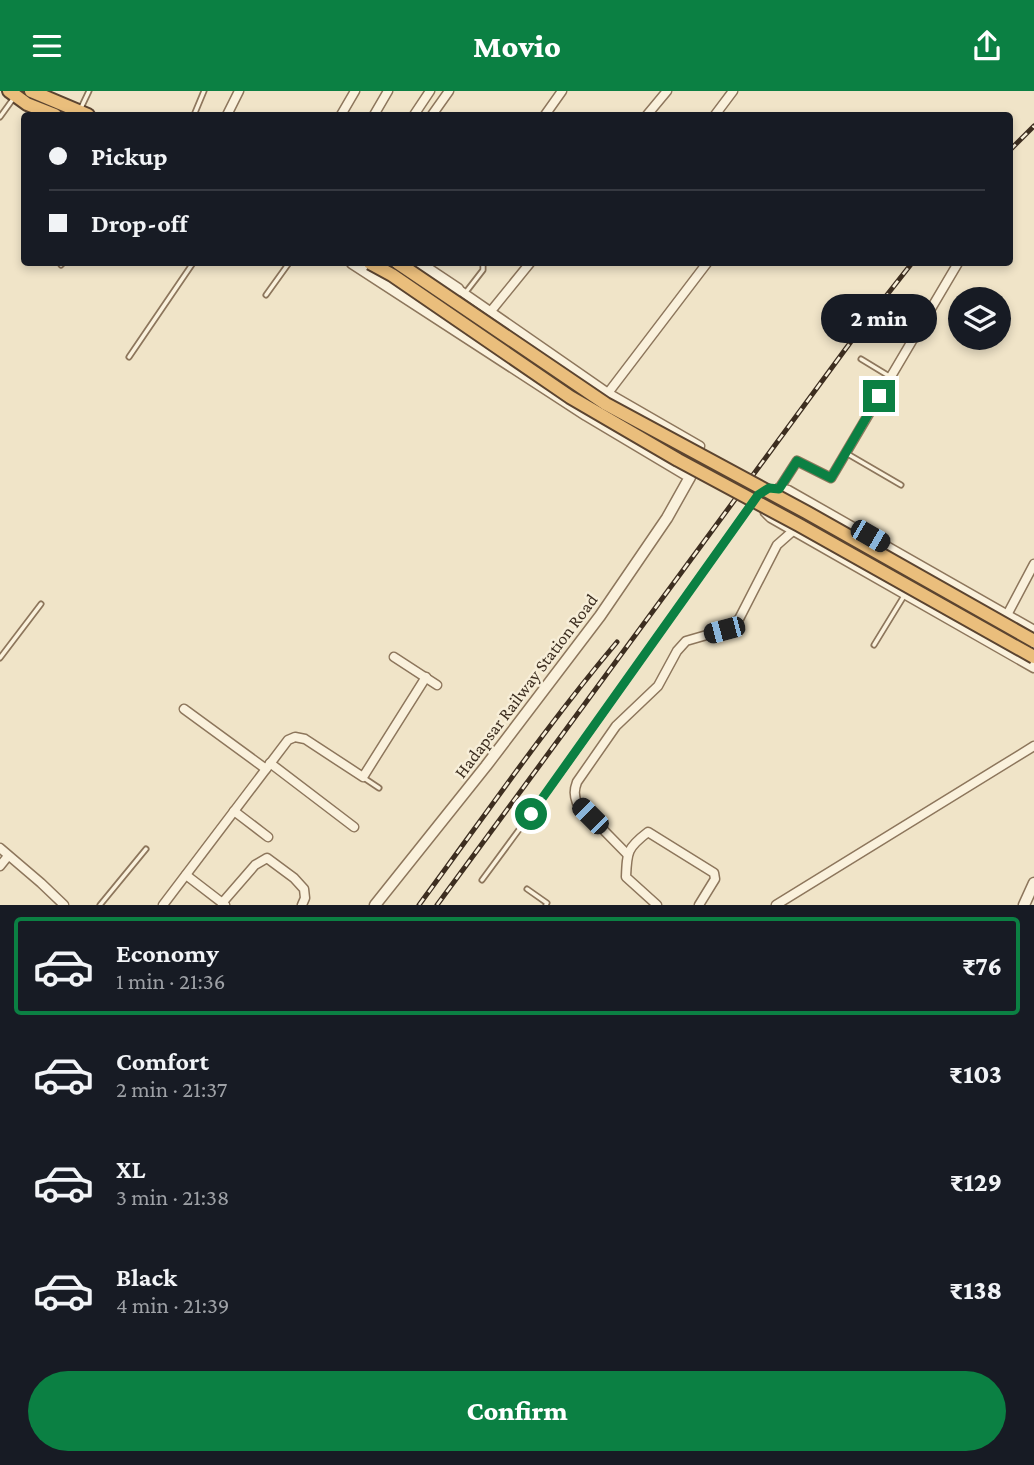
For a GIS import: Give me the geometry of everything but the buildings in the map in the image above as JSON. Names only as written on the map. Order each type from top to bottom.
[{"type":"highway","points":[[31,91],[79,112]]},
{"type":"highway","points":[[12,93],[27,104],[47,112]]},
{"type":"highway","points":[[376,266],[570,397],[678,460],[1034,657]]},
{"type":"highway","points":[[402,266],[606,404],[806,512],[1034,641]]},
{"type":"street","points":[[228,112],[239,91]]},
{"type":"street","points":[[343,112],[355,91]]},
{"type":"street","points":[[376,112],[388,91]]},
{"type":"street","points":[[416,112],[430,91]]},
{"type":"street","points":[[434,112],[449,91]]},
{"type":"street","points":[[547,112],[562,91]]},
{"type":"street","points":[[650,112],[667,91]]},
{"type":"street","points":[[717,112],[733,91]]},
{"type":"street","points":[[357,266],[439,318],[462,291]]},
{"type":"street","points":[[424,266],[608,393],[700,446]]},
{"type":"street","points":[[491,311],[528,266]]},
{"type":"street","points":[[608,393],[705,266]]},
{"type":"street","points":[[956,266],[831,478],[797,461],[766,512],[1034,667]]},
{"type":"street","name":"Hadapsar Railway Station Road","points":[[375,905],[486,766],[600,616],[667,518],[690,477],[586,415],[439,318]]},
{"type":"street","points":[[779,489],[816,505],[1034,631]]},
{"type":"street","points":[[627,854],[577,803],[574,789],[577,782],[616,726],[658,686],[677,651],[686,641],[724,630],[739,619],[777,545],[794,530]]},
{"type":"street","points":[[1007,615],[1034,564]]},
{"type":"street","points":[[924,605],[939,577]]},
{"type":"street","points":[[394,657],[437,685]]},
{"type":"street","points":[[163,905],[288,740],[295,737],[305,740],[363,777],[426,677]]},
{"type":"street","points":[[184,709],[354,827]]},
{"type":"street","points":[[776,905],[1034,746]]},
{"type":"street","points":[[234,811],[268,837]]},
{"type":"street","points":[[657,905],[626,877],[627,854],[648,832],[714,873],[715,879],[699,905]]},
{"type":"street","points":[[0,848],[64,905]]},
{"type":"street","points":[[0,866],[8,856]]},
{"type":"street","points":[[186,875],[223,904],[255,865],[267,858],[304,889],[305,898],[302,905]]},
{"type":"street","points":[[1024,905],[1034,883]]},
{"type":"lane","points":[[84,112],[89,91]]},
{"type":"lane","points":[[195,112],[205,91]]},
{"type":"lane","points":[[0,117],[12,93]]},
{"type":"lane","points":[[129,357],[191,266]]},
{"type":"lane","points":[[266,295],[287,266]]},
{"type":"lane","points":[[462,291],[483,266]]},
{"type":"lane","points":[[861,359],[891,377]]},
{"type":"lane","points":[[846,453],[901,485]]},
{"type":"lane","points":[[482,880],[758,495],[769,488],[779,489]]},
{"type":"lane","points":[[874,645],[905,594]]},
{"type":"lane","points":[[0,658],[41,604]]},
{"type":"lane","points":[[363,777],[379,788]]},
{"type":"lane","points":[[100,905],[146,849]]},
{"type":"lane","points":[[527,889],[547,903],[546,905]]},
{"type":"railway","points":[[1013,147],[1034,126]]},
{"type":"railway","points":[[437,905],[861,328],[910,266]]},
{"type":"railway","points":[[419,905],[540,739],[617,642]]},
{"type":"route","points":[[531,814],[758,495],[769,488],[779,489],[797,461],[831,478],[879,396]]}]
